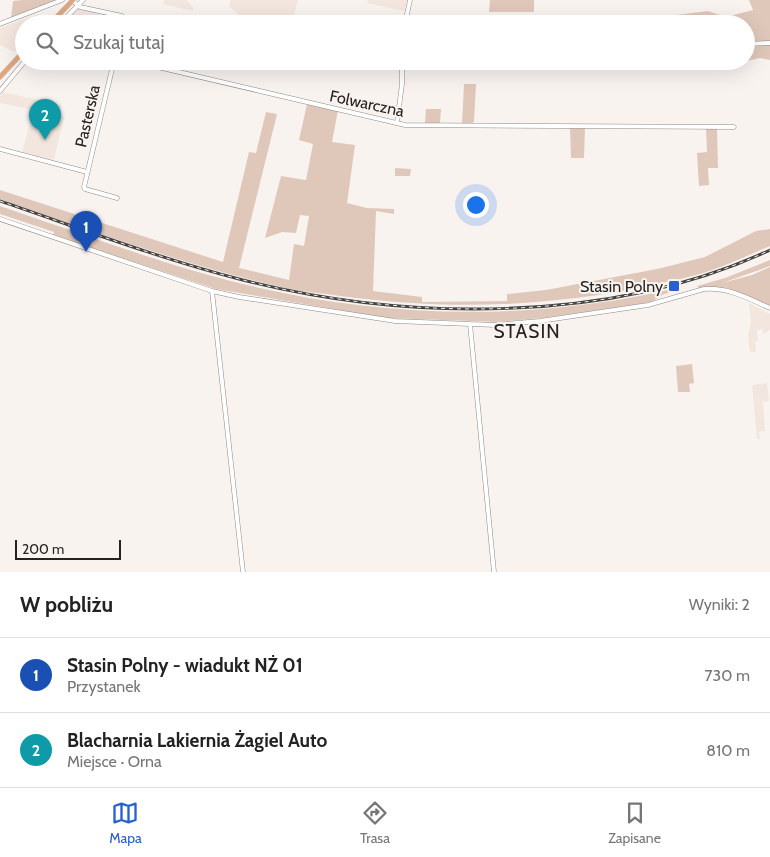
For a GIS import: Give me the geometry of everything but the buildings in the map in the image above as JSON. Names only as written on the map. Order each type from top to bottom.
[{"type":"main road","points":[[59,15],[73,0]]},
{"type":"main road","points":[[0,77],[15,61]]},
{"type":"street","points":[[23,15],[62,0]]},
{"type":"street","points":[[73,0],[77,6],[118,15]]},
{"type":"street","points":[[68,15],[82,0]]},
{"type":"street","points":[[407,15],[410,0]]},
{"type":"street","points":[[0,24],[15,18]]},
{"type":"street","points":[[755,44],[770,43]]},
{"type":"street","points":[[0,92],[18,70]]},
{"type":"street","name":"Pasterska","points":[[112,70],[84,188],[118,198]]},
{"type":"street","name":"Folwarczna","points":[[170,70],[405,125],[734,126]]},
{"type":"street","points":[[397,123],[402,70]]},
{"type":"street","points":[[0,149],[87,172]]},
{"type":"street","points":[[0,219],[212,291],[382,320],[495,325],[564,319],[648,305],[714,288],[734,292],[770,308]]},
{"type":"street","points":[[212,291],[243,572]]},
{"type":"street","points":[[470,324],[494,572]]},
{"type":"shaded area","points":[[23,0],[55,0],[11,18],[13,1]]},
{"type":"shaded area","points":[[164,0],[186,0],[193,7],[193,11],[163,4]]},
{"type":"shaded area","points":[[231,0],[298,0],[294,15],[238,15],[229,6]]},
{"type":"shaded area","points":[[368,0],[407,0],[404,11],[367,3]]},
{"type":"shaded area","points":[[490,0],[534,0],[534,12],[489,12]]},
{"type":"shaded area","points":[[749,0],[770,0],[770,60],[755,59],[755,15],[734,15],[753,10]]},
{"type":"shaded area","points":[[78,7],[109,15],[71,15]]},
{"type":"shaded area","points":[[708,11],[720,15],[676,15]]},
{"type":"shaded area","points":[[15,22],[14,52],[0,45],[0,28]]},
{"type":"shaded area","points":[[464,84],[476,84],[474,122],[472,123],[462,123]]},
{"type":"shaded area","points":[[3,92],[61,105],[58,115],[64,117],[54,160],[22,152],[34,110],[0,103],[0,96]]},
{"type":"shaded area","points":[[307,104],[338,110],[332,142],[355,145],[347,203],[367,208],[394,209],[394,214],[376,211],[373,291],[422,297],[422,302],[507,301],[507,294],[546,290],[657,269],[705,257],[756,231],[770,229],[770,246],[700,274],[586,297],[481,305],[411,303],[299,291],[249,279],[141,248],[0,199],[0,190],[223,262],[249,152],[256,153],[266,112],[277,114],[239,268],[289,280],[294,244],[304,246],[309,216],[300,215],[296,233],[282,232],[265,238],[281,176],[306,180],[313,144],[299,140]]},
{"type":"shaded area","points":[[426,109],[441,109],[440,123],[425,123]]},
{"type":"shaded area","points":[[570,126],[585,127],[584,158],[571,158]]},
{"type":"shaded area","points":[[706,127],[717,127],[718,168],[708,168],[709,185],[699,186],[697,153],[707,152]]},
{"type":"shaded area","points":[[395,168],[411,169],[410,176],[395,176]]},
{"type":"shaded area","points":[[0,206],[198,272],[282,293],[337,302],[393,309],[449,312],[505,311],[617,300],[672,289],[673,292],[664,294],[651,302],[542,318],[498,322],[387,318],[216,289],[53,235],[54,232],[0,214]]},
{"type":"shaded area","points":[[770,260],[770,266],[722,283],[752,275],[770,267],[770,306],[728,289],[699,288],[697,286],[725,278]]},
{"type":"shaded area","points":[[749,303],[770,314],[770,330],[763,334],[763,329],[757,330],[756,352],[750,352],[748,334],[751,322]]},
{"type":"shaded area","points":[[692,364],[694,383],[689,384],[690,392],[678,392],[676,366]]},
{"type":"shaded area","points":[[767,383],[769,401],[763,402],[765,431],[759,432],[760,439],[757,439],[752,385]]},
{"type":"railway","points":[[0,201],[149,252],[239,279],[303,293],[370,303],[438,308],[508,308],[576,303],[644,292],[709,274],[770,250]]},
{"type":"place","name":"Blacharnia Lakiernia Żagiel Auto","points":[[45,140]]},
{"type":"place","name":"Stasin Polny - wiadukt NŻ 01","points":[[86,252]]},
{"type":"place","name":"Stasin Polny","points":[[674,286]]},
{"type":"district","name":"STASIN","points":[[527,331]]}]
